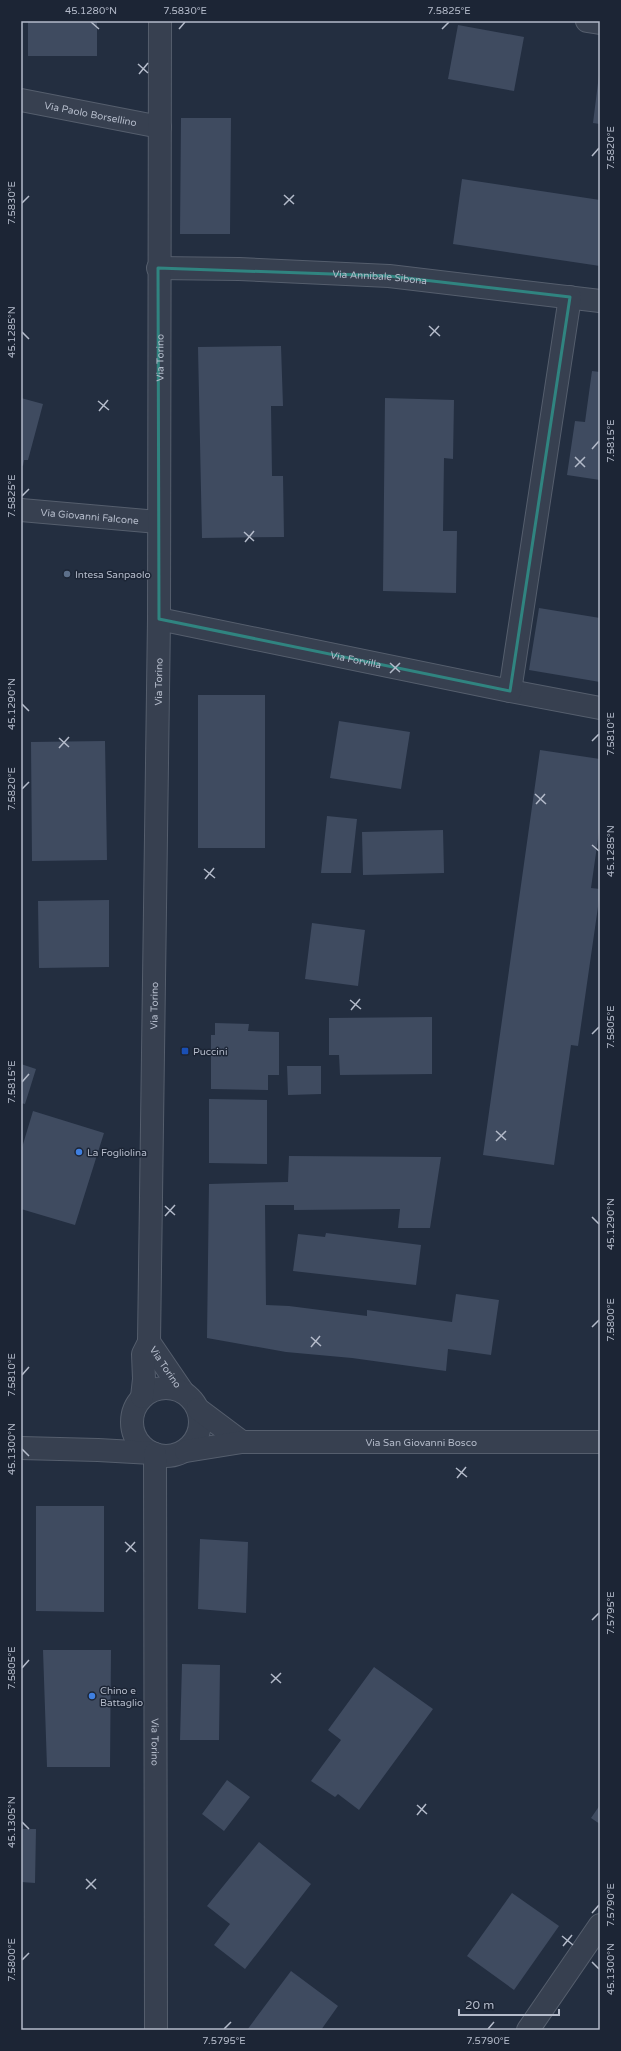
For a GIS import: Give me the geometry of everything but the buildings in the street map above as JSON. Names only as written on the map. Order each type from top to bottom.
[{"type":"street","name":"Via Torino","points":[[142,1397],[144,1379],[143,1354],[149,1342],[159,619],[158,268],[160,21]]},
{"type":"street","points":[[587,21],[600,23]]},
{"type":"street","name":"Via Paolo Borsellino","points":[[21,100],[160,127]]},
{"type":"street","name":"Via Annibale Sibona","points":[[158,268],[239,269],[389,276],[600,301]]},
{"type":"street","points":[[510,691],[570,297]]},
{"type":"street","name":"Via Giovanni Falcone","points":[[21,510],[158,522]]},
{"type":"street","name":"Via Forvilla","points":[[159,619],[600,708]]},
{"type":"street","name":"Via Torino","points":[[149,1342],[183,1392]]},
{"type":"street","points":[[21,1448],[98,1450],[175,1456],[186,1451],[194,1443],[199,1432],[201,1420],[198,1409],[192,1399],[183,1392],[173,1388],[152,1390],[142,1397],[132,1416],[132,1427],[135,1438],[142,1446],[153,1454]]},
{"type":"street","points":[[198,1409],[242,1442]]},
{"type":"street","points":[[98,1450],[132,1427]]},
{"type":"street","name":"Via San Giovanni Bosco","points":[[186,1451],[242,1442],[600,1442]]},
{"type":"street","name":"Via Torino","points":[[153,1454],[156,2030]]},
{"type":"street","points":[[528,2030],[600,1925]]},
{"type":"highlighted area","points":[[158,268],[389,276],[570,297],[510,691],[159,619]]},
{"type":"place","name":"Intesa Sanpaolo","points":[[67,574]]},
{"type":"place","name":"Puccini","points":[[185,1051]]},
{"type":"place","name":"La Fogliolina","points":[[79,1152]]},
{"type":"place","name":"Chino e Battaglio","points":[[92,1696]]}]
